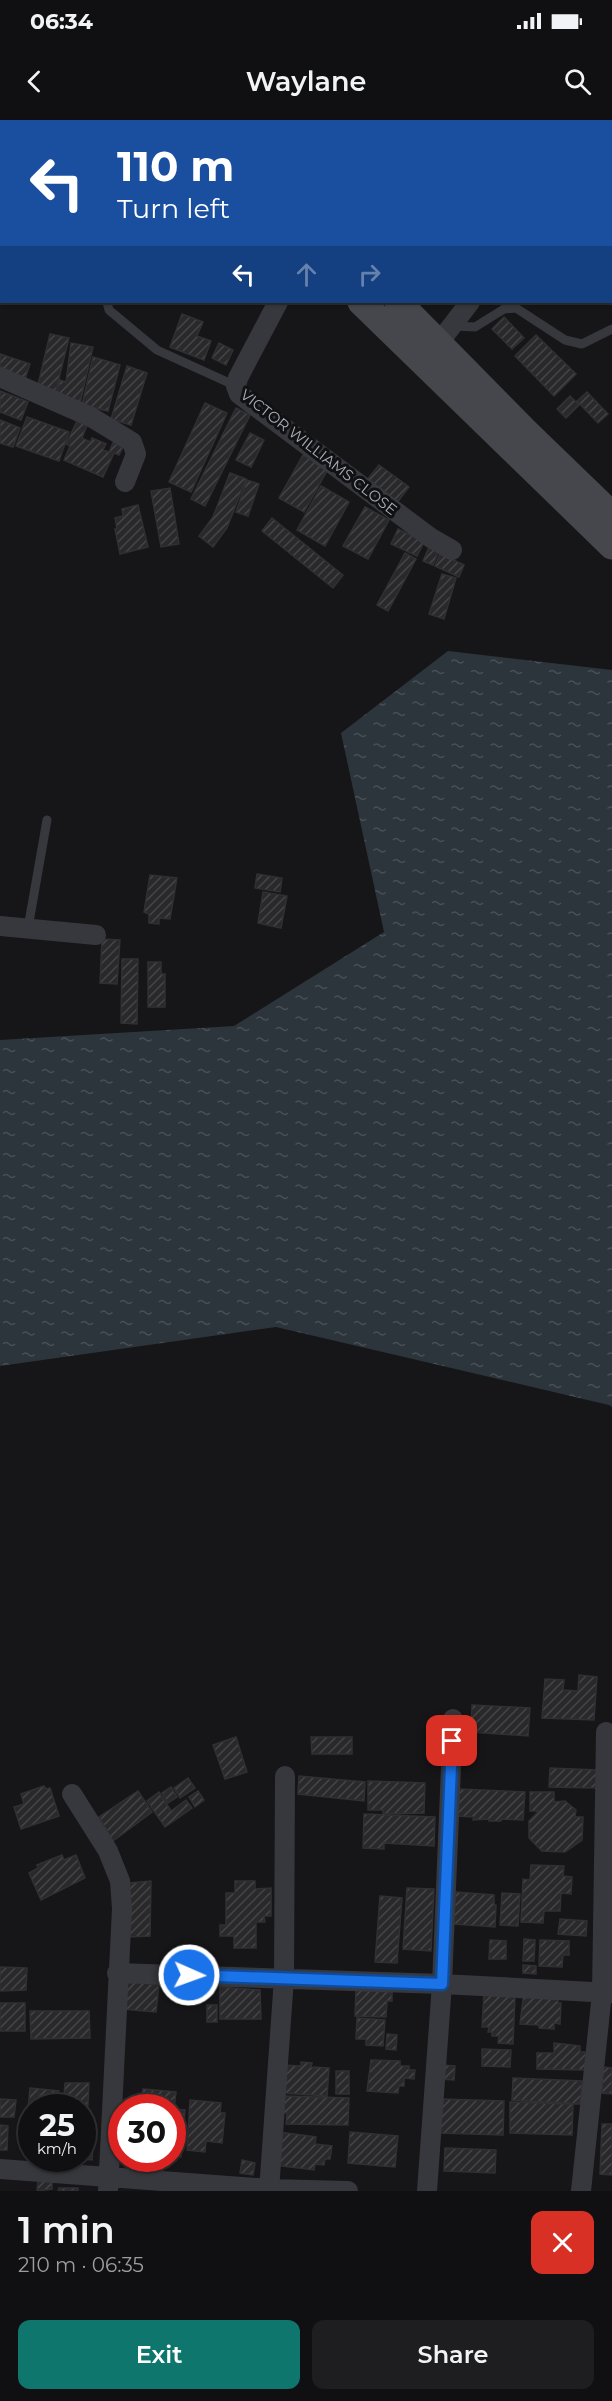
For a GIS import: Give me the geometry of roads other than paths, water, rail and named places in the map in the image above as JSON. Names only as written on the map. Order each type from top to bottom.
[{"type":"main road","points":[[361,303],[520,441],[612,515]]},
{"type":"main road","points":[[399,303],[445,335],[520,441],[612,546]]},
{"type":"street","name":"VICTOR WILLIAMS CLOSE","points":[[277,303],[238,378],[236,387],[239,394],[431,538],[452,550]]},
{"type":"street","points":[[445,335],[462,304]]},
{"type":"street","points":[[0,376],[91,417],[132,442],[136,454],[125,482]]},
{"type":"street","points":[[0,926],[96,935]]},
{"type":"street","points":[[427,2191],[442,1984],[453,1719]]},
{"type":"street","points":[[582,2191],[607,1993],[606,1732]]},
{"type":"street","points":[[269,2190],[284,1978],[285,1776]]},
{"type":"street","points":[[72,1794],[108,1851],[120,1881],[122,1910],[108,2185]]},
{"type":"street","points":[[117,1973],[442,1984],[607,1993]]},
{"type":"street","points":[[0,2169],[108,2185],[348,2191]]},
{"type":"lane","points":[[107,303],[109,310],[157,350],[236,387]]},
{"type":"lane","points":[[445,335],[475,327],[504,309],[516,308],[564,340],[582,344],[612,330]]},
{"type":"lane","points":[[28,928],[47,820]]},
{"type":"water","points":[[448,651],[612,670],[612,1407],[276,1327],[0,1366],[0,1040],[234,1026],[384,932],[341,733]]}]
